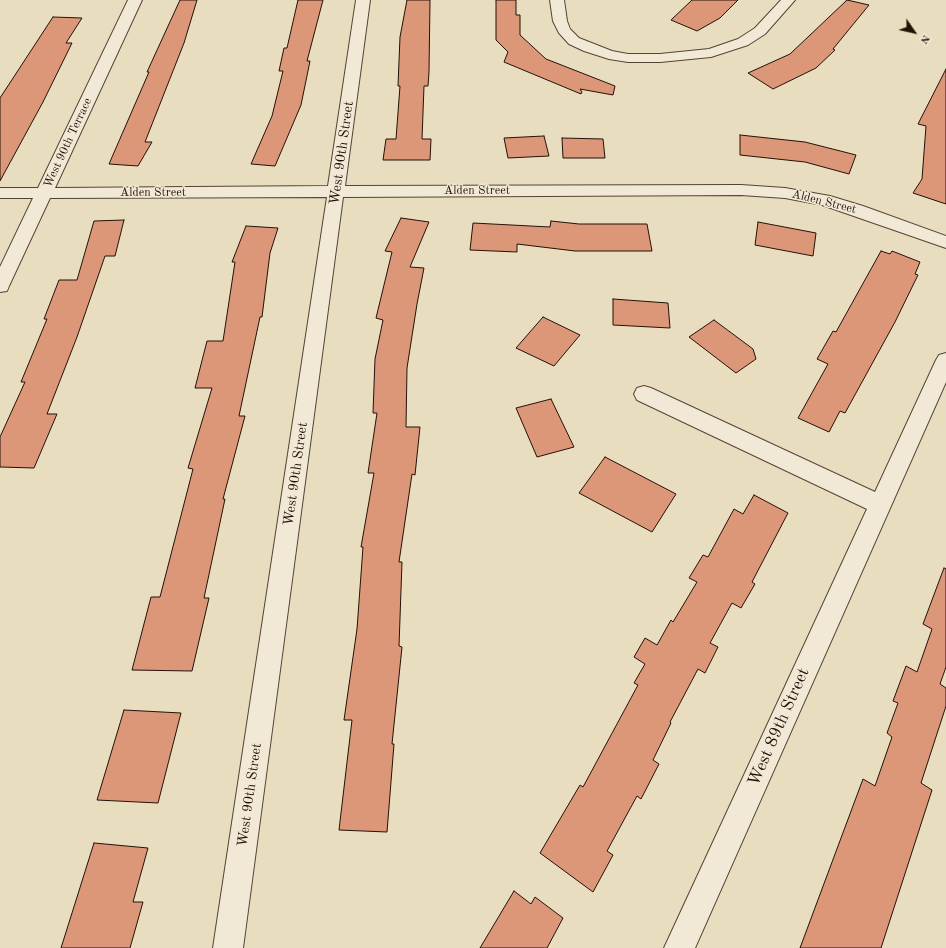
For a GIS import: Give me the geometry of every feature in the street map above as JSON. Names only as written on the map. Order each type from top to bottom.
[{"type":"street","name":"West 90th Terrace","points":[[0,286],[135,0]]},
{"type":"street","name":"West 90th Street","points":[[228,948],[363,0]]},
{"type":"street","points":[[557,0],[560,21],[564,30],[574,41],[588,48],[609,55],[628,58],[660,58],[711,53],[743,42],[760,31],[788,0]]},
{"type":"street","name":"Alden Street","points":[[0,193],[741,190],[785,193],[824,200],[857,210],[946,242]]},
{"type":"street","name":"West 89th Street","points":[[678,948],[946,360]]},
{"type":"street","points":[[644,394],[880,505]]},
{"type":"building","points":[[180,0],[197,0],[184,43],[145,142],[152,142],[138,166],[109,164],[149,72],[147,72]]},
{"type":"building","points":[[298,0],[323,0],[307,61],[310,61],[301,105],[275,166],[251,164],[272,116],[283,71],[279,71],[284,48],[287,48]]},
{"type":"building","points":[[407,0],[430,0],[429,72],[428,86],[424,86],[422,139],[431,139],[430,160],[383,160],[386,139],[396,139],[400,86],[398,86],[400,37]]},
{"type":"building","points":[[496,0],[516,0],[516,15],[520,15],[520,35],[546,59],[615,86],[613,95],[580,89],[582,92],[581,94],[504,62],[508,52],[496,40]]},
{"type":"building","points":[[692,0],[738,0],[720,18],[697,31],[671,20]]},
{"type":"building","points":[[847,0],[869,5],[833,49],[835,50],[816,68],[773,89],[748,73],[790,54]]},
{"type":"building","points":[[53,17],[82,18],[66,43],[72,43],[43,102],[0,181],[0,98]]},
{"type":"building","points":[[946,69],[946,204],[913,193],[922,179],[926,126],[918,124]]},
{"type":"building","points":[[740,135],[805,142],[856,155],[849,174],[805,162],[740,155]]},
{"type":"building","points":[[544,136],[549,156],[508,158],[504,138]]},
{"type":"building","points":[[562,138],[603,139],[605,158],[563,158]]},
{"type":"building","points":[[401,218],[429,222],[410,267],[424,268],[407,368],[406,427],[420,427],[415,475],[412,474],[399,562],[402,562],[399,646],[402,647],[392,744],[394,744],[387,832],[339,830],[352,720],[344,720],[357,629],[363,547],[361,547],[374,473],[368,473],[377,413],[373,413],[375,359],[383,320],[376,318],[392,252],[385,251]]},
{"type":"building","points":[[124,220],[115,256],[105,256],[77,337],[47,414],[57,414],[34,468],[0,467],[0,437],[25,382],[21,382],[47,319],[44,319],[59,280],[77,280],[94,221]]},
{"type":"building","points":[[551,221],[579,224],[647,224],[652,251],[575,251],[517,244],[517,252],[470,250],[473,223],[550,227]]},
{"type":"building","points":[[758,222],[816,233],[813,256],[755,245]]},
{"type":"building","points":[[246,226],[278,228],[270,253],[262,317],[260,317],[239,416],[245,416],[223,499],[225,499],[204,598],[209,598],[192,671],[132,670],[151,597],[160,597],[193,469],[188,468],[212,388],[195,388],[207,341],[223,341],[235,262],[232,262]]},
{"type":"building","points":[[881,251],[890,254],[892,251],[920,262],[915,274],[918,275],[895,322],[845,413],[840,411],[829,432],[798,418],[828,364],[817,359],[833,331],[836,332]]},
{"type":"building","points":[[613,299],[668,303],[670,328],[613,325]]},
{"type":"building","points":[[543,317],[580,335],[554,366],[516,348]]},
{"type":"building","points":[[714,320],[753,349],[756,359],[736,373],[689,337]]},
{"type":"building","points":[[551,399],[574,447],[537,457],[516,408]]},
{"type":"building","points":[[605,457],[676,494],[652,532],[579,493]]},
{"type":"building","points":[[754,495],[788,513],[752,582],[755,584],[741,608],[732,603],[710,643],[718,647],[705,673],[698,669],[670,722],[671,723],[653,760],[659,764],[641,799],[637,796],[607,851],[613,855],[593,892],[540,853],[580,785],[583,787],[638,685],[634,683],[645,664],[634,657],[645,638],[657,645],[671,620],[673,622],[697,582],[689,578],[703,555],[708,557],[734,509],[743,514]]},
{"type":"building","points":[[944,568],[946,569],[946,667],[940,684],[946,688],[946,706],[921,783],[932,790],[881,948],[800,948],[863,779],[875,786],[892,737],[887,733],[898,703],[893,701],[906,666],[917,672],[932,629],[923,624]]},
{"type":"building","points":[[124,710],[181,713],[158,803],[97,800]]},
{"type":"building","points":[[94,843],[148,848],[133,902],[143,902],[130,948],[61,948]]},
{"type":"building","points":[[514,891],[531,904],[535,897],[563,918],[547,948],[480,948]]}]
